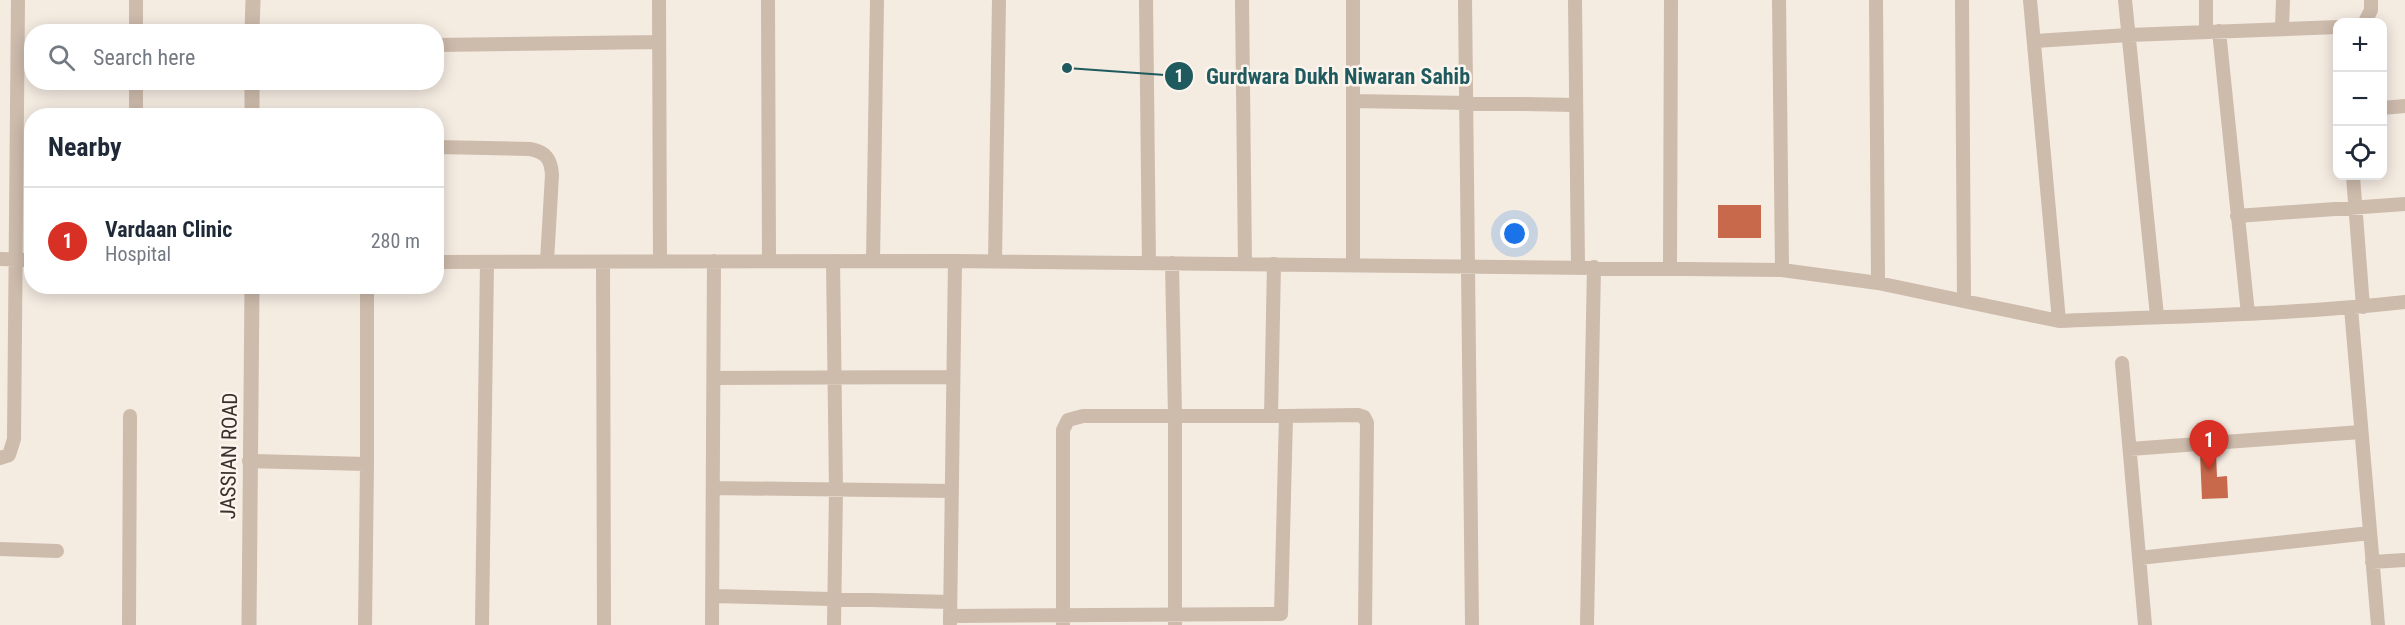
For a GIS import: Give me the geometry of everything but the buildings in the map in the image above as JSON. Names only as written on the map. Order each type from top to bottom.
[{"type":"street","points":[[0,458],[9,455],[13,447],[17,260],[18,0]]},
{"type":"street","points":[[136,0],[136,24]]},
{"type":"street","points":[[252,24],[253,0]]},
{"type":"street","points":[[659,0],[660,261]]},
{"type":"street","points":[[768,0],[769,261]]},
{"type":"street","points":[[873,261],[877,0]]},
{"type":"street","points":[[995,261],[999,0]]},
{"type":"street","points":[[1146,0],[1149,263]]},
{"type":"street","points":[[1242,0],[1245,263]]},
{"type":"street","points":[[1353,0],[1353,265]]},
{"type":"street","points":[[1465,0],[1472,625]]},
{"type":"street","points":[[1575,0],[1578,267]]},
{"type":"street","points":[[1670,268],[1671,0]]},
{"type":"street","points":[[1779,0],[1782,270]]},
{"type":"street","points":[[1875,0],[1878,283]]},
{"type":"street","points":[[1962,0],[1964,300]]},
{"type":"street","points":[[2030,0],[2059,321]]},
{"type":"street","points":[[2125,0],[2157,316]]},
{"type":"street","points":[[2206,0],[2213,31],[2248,314]]},
{"type":"street","points":[[2282,28],[2283,0]]},
{"type":"street","points":[[2368,18],[2372,0]]},
{"type":"street","points":[[2035,41],[2333,27]]},
{"type":"street","points":[[444,45],[658,42]]},
{"type":"street","points":[[136,90],[136,108]]},
{"type":"street","points":[[252,90],[252,108]]},
{"type":"street","points":[[1353,101],[1575,105]]},
{"type":"street","points":[[2387,108],[2405,106]]},
{"type":"street","points":[[444,147],[530,149],[539,150],[547,156],[551,164],[552,175],[547,261]]},
{"type":"street","points":[[2353,180],[2361,432],[2378,625]]},
{"type":"street","points":[[2237,216],[2405,204]]},
{"type":"street","points":[[0,259],[24,260]]},
{"type":"street","points":[[712,625],[714,261]]},
{"type":"street","points":[[833,261],[836,490],[834,625]]},
{"type":"street","points":[[950,614],[955,261]]},
{"type":"street","points":[[444,262],[995,261],[1782,270],[1878,283],[2059,321],[2248,314],[2405,302]]},
{"type":"street","points":[[482,625],[487,262]]},
{"type":"street","points":[[603,263],[604,625]]},
{"type":"street","points":[[1172,263],[1175,620]]},
{"type":"street","points":[[1271,416],[1274,264]]},
{"type":"street","points":[[1587,625],[1594,267]]},
{"type":"street","name":"JASSIAN ROAD","points":[[249,625],[252,294]]},
{"type":"street","points":[[365,625],[368,464],[367,294]]},
{"type":"street","points":[[2122,363],[2145,625]]},
{"type":"street","points":[[714,378],[953,377]]},
{"type":"street","points":[[1063,620],[1063,430],[1068,420],[1083,416],[1358,415],[1364,417],[1367,423],[1365,625]]},
{"type":"street","points":[[129,625],[130,416]]},
{"type":"street","points":[[713,596],[835,599],[950,614],[1063,620],[1281,620],[1286,416]]},
{"type":"street","points":[[2130,449],[2361,432]]},
{"type":"street","points":[[249,461],[368,464]]},
{"type":"street","points":[[713,488],[952,491]]},
{"type":"street","points":[[2139,558],[2370,533]]},
{"type":"street","points":[[0,549],[57,551]]},
{"type":"street","points":[[2372,562],[2405,560]]},
{"type":"place","name":"Gurdwara Dukh Niwaran Sahib","points":[[1067,68]]},
{"type":"place","name":"Vardaan Clinic","points":[[2209,470]]}]
